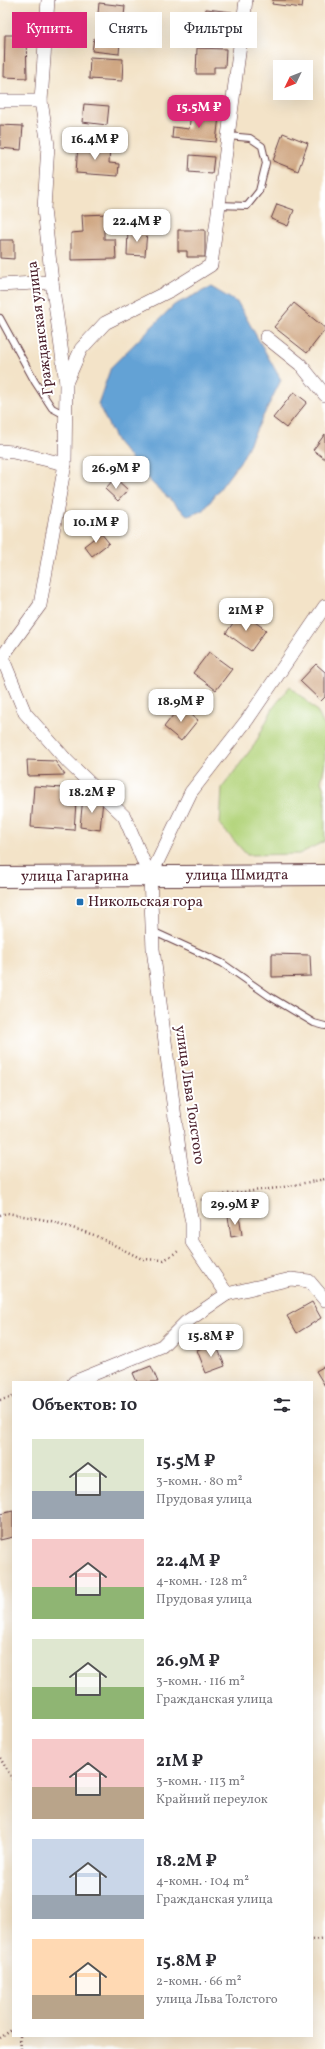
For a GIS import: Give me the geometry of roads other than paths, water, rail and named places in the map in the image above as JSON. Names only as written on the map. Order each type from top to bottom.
[{"type":"main road","name":"улица Шмидта","points":[[150,877],[325,875]]},
{"type":"main road","name":"улица Гагарина","points":[[0,877],[150,877]]},
{"type":"street","name":"Гражданская улица","points":[[48,0],[41,101],[48,145],[44,209],[52,282],[66,383],[65,464],[40,606],[1,657],[25,713],[68,762],[124,816],[150,877]]},
{"type":"street","points":[[66,383],[81,349],[105,323],[171,290],[211,265],[246,0]]},
{"type":"street","points":[[0,101],[41,101]]},
{"type":"street","points":[[0,285],[52,282]]},
{"type":"street","points":[[266,337],[301,365],[325,395]]},
{"type":"street","points":[[0,451],[13,452],[65,464]]},
{"type":"street","points":[[150,877],[191,792],[247,720],[325,606]]},
{"type":"street","name":"улица Льва Толстого","points":[[150,877],[152,931],[181,1164],[192,1223],[192,1242],[227,1294]]},
{"type":"street","points":[[76,1381],[162,1346],[186,1322],[227,1294],[291,1279],[309,1281],[325,1300]]},
{"type":"lane","points":[[219,205],[247,206],[259,191],[266,163],[262,146],[250,138],[228,136]]},
{"type":"lane","points":[[0,318],[34,382],[52,408],[65,415]]},
{"type":"lane","points":[[152,931],[222,963],[269,996],[314,1023],[325,1026]]},
{"type":"water","points":[[211,287],[238,303],[281,380],[242,459],[204,510],[188,516],[151,482],[117,442],[98,404],[111,367],[174,305]]},
{"type":"place","name":"Никольская гора","points":[[80,902]]}]
